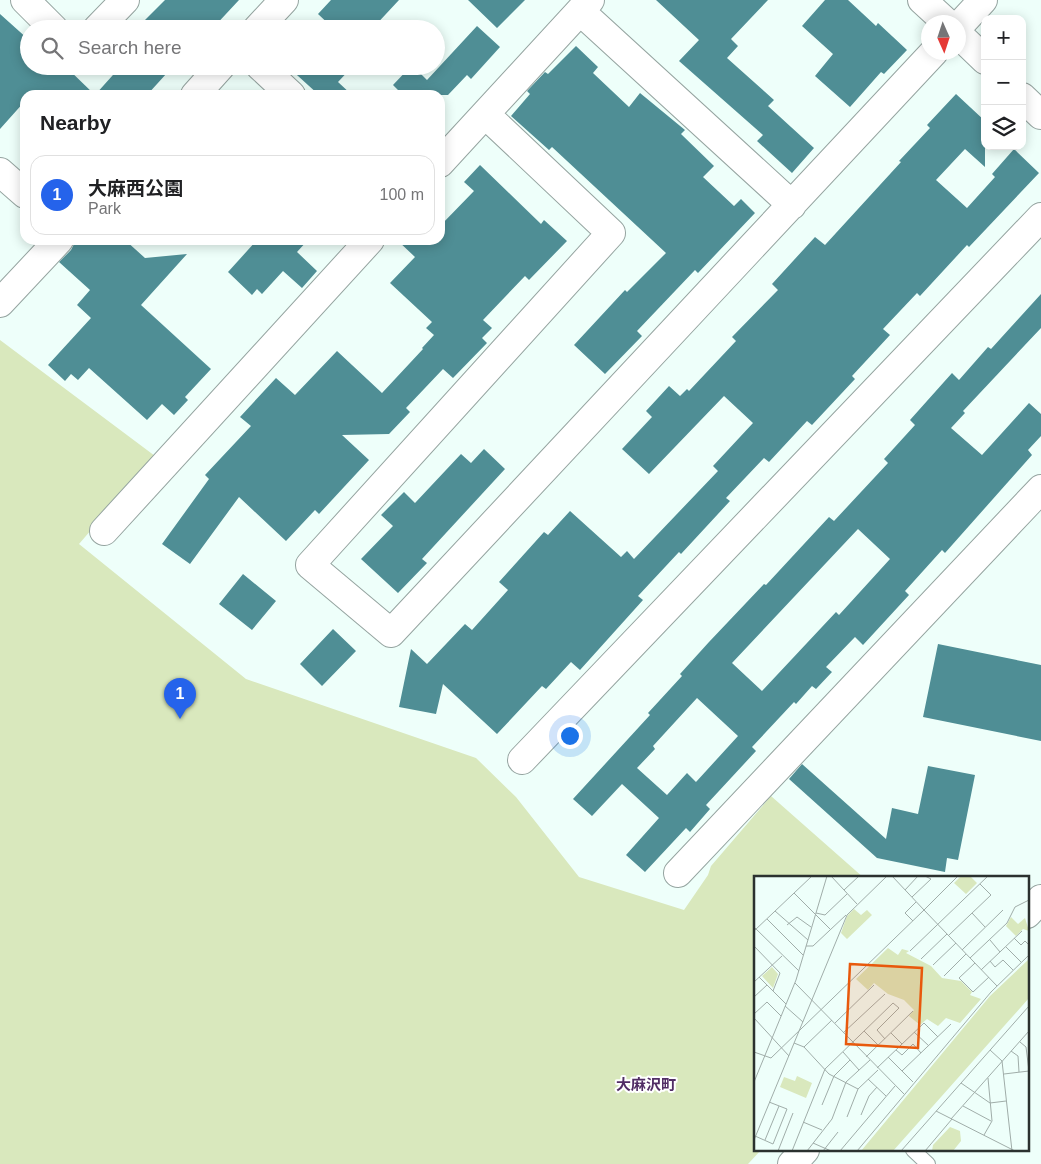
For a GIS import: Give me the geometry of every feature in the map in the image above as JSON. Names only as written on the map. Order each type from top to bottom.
[{"type":"street","points":[[24,0],[45,20]]},
{"type":"street","points":[[106,20],[125,0]]},
{"type":"street","points":[[265,20],[284,0]]},
{"type":"street","points":[[922,0],[938,15]]},
{"type":"street","points":[[966,19],[984,0]]},
{"type":"street","points":[[445,158],[585,5],[792,205]]},
{"type":"street","points":[[966,42],[981,56]]},
{"type":"street","points":[[485,114],[611,233],[310,564],[392,633],[927,60]]},
{"type":"street","points":[[199,90],[213,75]]},
{"type":"street","points":[[270,75],[286,90]]},
{"type":"street","points":[[1026,101],[1041,115]]},
{"type":"street","points":[[0,172],[20,190]]},
{"type":"street","points":[[522,760],[1041,217]]},
{"type":"street","points":[[0,303],[54,245]]},
{"type":"street","points":[[104,531],[365,245]]},
{"type":"street","points":[[678,874],[1041,489]]},
{"type":"street","points":[[1028,913],[1041,899]]},
{"type":"street","points":[[792,1164],[803,1152]]},
{"type":"lane","points":[[915,1152],[928,1164]]},
{"type":"green space","points":[[0,340],[155,456],[79,544],[246,679],[476,758],[516,797],[579,877],[684,910],[708,875],[711,866],[771,796],[862,876],[754,876],[754,1152],[759,1152],[748,1164],[0,1164]]},
{"type":"building","points":[[165,0],[239,0],[220,20],[145,20]]},
{"type":"building","points":[[331,0],[399,0],[380,20],[324,20],[318,14]]},
{"type":"building","points":[[468,0],[525,0],[497,28]]},
{"type":"building","points":[[656,0],[768,0],[731,39],[738,46],[727,58],[774,100],[768,106],[814,148],[792,173],[757,141],[763,135],[679,61],[699,40]]},
{"type":"building","points":[[825,0],[848,0],[876,26],[878,23],[907,50],[884,74],[881,72],[850,107],[815,76],[833,54],[802,26]]},
{"type":"building","points":[[0,14],[20,32],[20,75],[74,75],[90,90],[20,90],[20,107],[0,129]]},
{"type":"building","points":[[477,26],[500,47],[471,79],[467,75],[448,95],[445,95],[445,90],[398,90],[393,85],[402,75],[422,75],[427,80],[432,75],[445,75],[445,61]]},
{"type":"building","points":[[576,46],[598,67],[593,73],[629,107],[640,93],[685,130],[681,134],[714,166],[703,177],[734,206],[741,199],[755,213],[698,273],[695,270],[637,331],[642,336],[605,374],[574,345],[625,290],[627,292],[666,253],[552,147],[549,150],[511,116],[530,94],[527,91],[545,72],[548,74]]},
{"type":"building","points":[[113,75],[165,75],[152,90],[99,90]]},
{"type":"building","points":[[297,75],[345,75],[338,82],[347,90],[313,90]]},
{"type":"building","points":[[956,94],[981,117],[981,150],[985,150],[985,167],[965,149],[936,180],[967,208],[995,177],[992,174],[1013,150],[1039,173],[969,247],[967,245],[920,296],[917,293],[883,329],[890,335],[852,376],[855,379],[812,425],[807,421],[769,462],[764,458],[726,498],[730,501],[681,554],[679,552],[638,596],[643,600],[580,670],[571,662],[546,689],[542,686],[497,734],[443,684],[436,714],[399,707],[411,649],[427,664],[465,624],[472,630],[508,590],[499,582],[544,532],[548,535],[570,511],[621,557],[627,551],[634,559],[718,471],[713,466],[753,423],[724,396],[649,474],[622,449],[652,417],[646,411],[669,386],[680,396],[687,389],[689,391],[736,341],[732,337],[778,290],[772,284],[815,237],[825,245],[930,128],[927,125]]},
{"type":"building","points":[[480,165],[541,224],[544,220],[567,241],[529,280],[525,276],[483,320],[492,328],[482,338],[487,343],[453,378],[443,369],[406,408],[410,412],[389,434],[342,435],[369,460],[319,514],[315,510],[286,541],[239,497],[190,564],[162,544],[209,479],[205,475],[251,426],[240,417],[276,378],[295,395],[337,351],[382,393],[423,349],[434,335],[426,328],[432,322],[390,283],[415,257],[402,245],[445,245],[445,221],[474,191],[464,182]]},
{"type":"building","points":[[74,245],[131,245],[145,258],[187,254],[141,305],[211,369],[185,397],[188,400],[174,415],[162,404],[147,420],[89,368],[78,380],[71,374],[65,381],[48,365],[91,318],[77,305],[90,290],[59,262]]},
{"type":"building","points":[[252,245],[303,245],[297,252],[317,271],[302,288],[283,271],[262,294],[257,289],[252,295],[228,272]]},
{"type":"building","points":[[1041,294],[1041,328],[963,411],[965,413],[951,428],[982,455],[1029,403],[1041,414],[1041,436],[1028,450],[1032,455],[945,553],[942,550],[905,591],[909,595],[863,645],[855,637],[826,667],[832,672],[816,689],[812,686],[796,704],[794,702],[752,747],[756,751],[706,805],[710,809],[690,832],[686,828],[645,872],[626,855],[659,818],[622,784],[592,816],[573,799],[650,715],[648,713],[682,676],[680,674],[709,642],[764,584],[766,585],[829,517],[834,521],[888,463],[884,459],[915,425],[910,420],[952,373],[959,380],[988,347],[991,349]],"holes":[[[858,529],[890,559],[839,615],[836,612],[762,691],[732,663]],[[697,698],[738,736],[696,782],[687,773],[667,795],[637,768],[655,749],[653,746]]]},
{"type":"building","points":[[484,449],[505,469],[422,559],[427,563],[398,593],[361,559],[393,526],[381,515],[404,492],[415,503],[461,454],[471,463]]},
{"type":"building","points":[[243,574],[276,601],[252,630],[219,604]]},
{"type":"building","points":[[333,629],[356,651],[322,686],[300,664]]},
{"type":"building","points":[[938,644],[1041,665],[1041,741],[923,717]]},
{"type":"building","points":[[802,764],[886,839],[892,808],[918,814],[928,766],[975,775],[958,860],[947,858],[945,872],[877,858],[789,779]]},
{"type":"place","name":"大麻西公園","points":[[180,719]]},
{"type":"district","name":"大麻沢町","points":[[646,1084]]}]
